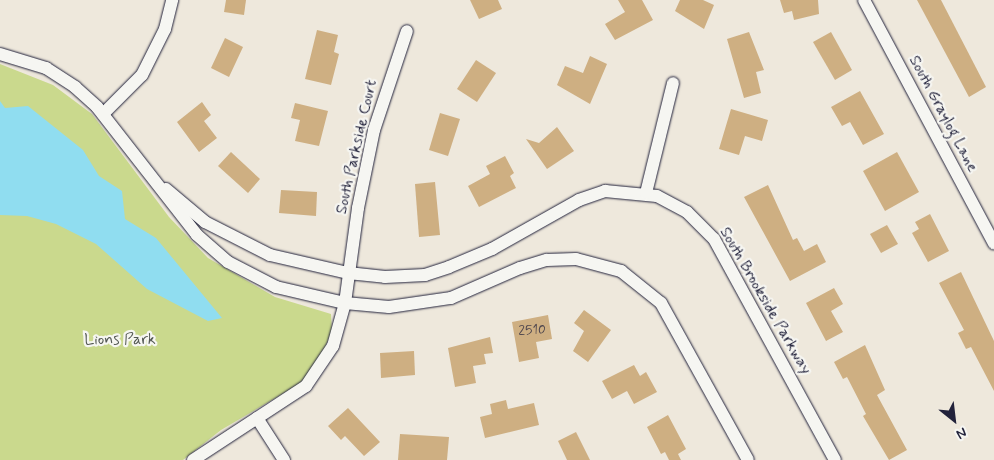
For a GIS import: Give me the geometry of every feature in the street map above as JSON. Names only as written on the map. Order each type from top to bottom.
[{"type":"street","points":[[103,114],[142,75],[165,29],[172,0]]},
{"type":"street","name":"South Graylog Lane","points":[[864,0],[994,242]]},
{"type":"street","name":"South Parkside Court","points":[[193,460],[257,418],[282,405],[317,375],[333,346],[345,304],[348,273],[374,130],[407,31]]},
{"type":"street","name":"South Brookside Parkway","points":[[0,54],[59,75],[103,114],[197,235],[228,262],[276,287],[345,304],[389,307],[435,302],[547,260],[576,259],[621,271],[661,303],[748,460]]},
{"type":"street","points":[[646,193],[673,83]]},
{"type":"street","name":"South Brookside Parkway","points":[[146,169],[205,222],[241,242],[296,263],[348,273],[385,277],[425,275],[492,249],[579,200],[616,190],[646,193],[687,212],[714,239],[835,460]]},
{"type":"street","points":[[257,418],[284,460]]},
{"type":"green space","name":"Lions Park","points":[[0,64],[53,85],[92,114],[169,217],[208,258],[275,297],[331,314],[332,331],[322,354],[301,383],[221,430],[183,460],[0,460]]},
{"type":"water","points":[[0,101],[5,108],[28,106],[83,150],[99,176],[122,191],[125,219],[156,238],[222,318],[208,321],[147,289],[96,244],[56,224],[27,216],[0,215]]},
{"type":"building","points":[[226,0],[246,0],[244,15],[224,12]]},
{"type":"building","points":[[470,0],[498,0],[502,9],[479,19]]},
{"type":"building","points":[[618,0],[642,0],[653,20],[615,40],[605,24],[625,12]]},
{"type":"building","points":[[680,0],[703,0],[714,5],[704,29],[675,11]]},
{"type":"building","points":[[780,0],[818,0],[819,14],[794,20],[792,11],[784,13]]},
{"type":"building","points":[[917,0],[941,0],[986,87],[969,97]]},
{"type":"building","points":[[317,30],[338,35],[334,52],[339,54],[331,85],[305,79]]},
{"type":"building","points":[[749,32],[764,70],[756,72],[761,93],[744,98],[727,39]]},
{"type":"building","points":[[831,32],[852,70],[835,80],[813,42]]},
{"type":"building","points":[[225,38],[243,47],[229,77],[211,68]]},
{"type":"building","points":[[590,56],[607,64],[590,104],[557,85],[565,66],[583,73]]},
{"type":"building","points":[[476,60],[496,73],[477,102],[457,89]]},
{"type":"building","points":[[860,91],[884,134],[863,145],[850,122],[842,126],[831,107]]},
{"type":"building","points":[[202,102],[211,115],[204,121],[217,138],[199,152],[177,122]]},
{"type":"building","points":[[295,103],[328,111],[319,146],[295,141],[300,120],[291,118]]},
{"type":"building","points":[[731,109],[768,120],[762,141],[745,136],[739,155],[719,149]]},
{"type":"building","points":[[440,113],[460,119],[448,156],[429,150]]},
{"type":"building","points":[[557,127],[574,151],[547,169],[526,139],[539,143]]},
{"type":"building","points":[[231,152],[260,179],[248,193],[218,166]]},
{"type":"building","points":[[897,152],[919,192],[885,211],[863,171]]},
{"type":"building","points":[[505,156],[514,173],[510,176],[516,188],[479,207],[468,186],[490,174],[486,166]]},
{"type":"building","points":[[435,182],[440,235],[419,237],[415,184]]},
{"type":"building","points":[[768,185],[793,240],[797,238],[804,251],[817,244],[826,262],[790,281],[744,197]]},
{"type":"building","points":[[281,190],[317,192],[316,216],[279,213]]},
{"type":"building","points":[[930,214],[949,251],[928,262],[912,233],[919,229],[915,222]]},
{"type":"building","points":[[887,225],[898,244],[881,253],[870,234]]},
{"type":"building","points":[[961,272],[994,341],[994,391],[971,347],[966,349],[958,333],[964,330],[939,283]]},
{"type":"building","points":[[834,288],[843,304],[831,311],[843,332],[826,341],[806,303]]},
{"type":"building","points":[[584,310],[611,330],[588,362],[573,351],[584,331],[574,323]]},
{"type":"building","points":[[548,315],[552,339],[536,342],[539,358],[519,362],[512,322]]},
{"type":"building","points":[[490,337],[493,353],[484,354],[486,364],[473,366],[476,383],[455,387],[448,348]]},
{"type":"building","points":[[865,345],[885,390],[877,395],[907,450],[889,460],[863,416],[866,414],[847,377],[843,379],[834,362]]},
{"type":"building","points":[[414,351],[415,375],[381,378],[380,353]]},
{"type":"building","points":[[634,365],[640,376],[646,372],[657,392],[634,404],[627,391],[612,399],[602,381]]},
{"type":"building","points":[[506,400],[508,409],[534,403],[539,425],[485,438],[480,417],[492,414],[490,404]]},
{"type":"building","points":[[348,408],[380,442],[364,456],[345,436],[341,440],[328,426]]},
{"type":"building","points":[[668,415],[686,449],[678,454],[681,460],[669,460],[665,452],[661,454],[647,427]]},
{"type":"building","points":[[576,432],[590,460],[567,460],[558,441]]},
{"type":"building","points":[[400,434],[449,437],[447,460],[398,460]]}]
